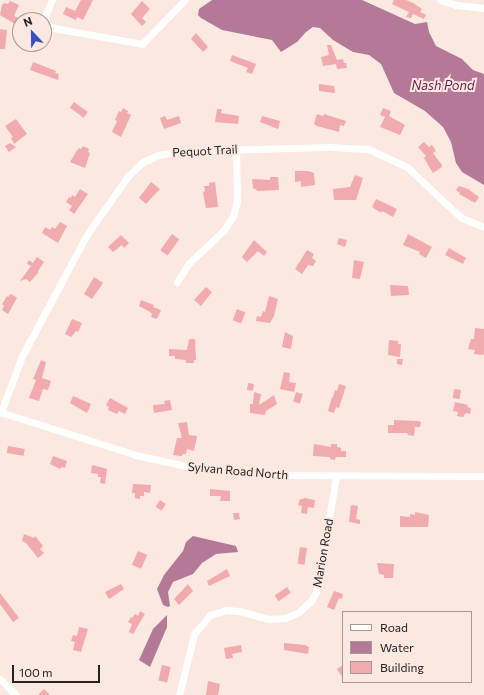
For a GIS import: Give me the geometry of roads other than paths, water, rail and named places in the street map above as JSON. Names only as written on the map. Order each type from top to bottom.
[{"type":"street","points":[[52,0],[46,14],[45,24],[54,28],[142,44],[185,0]]},
{"type":"street","points":[[440,0],[456,5],[484,8]]},
{"type":"street","name":"Pequot Trail","points":[[1,412],[22,356],[86,236],[128,176],[143,162],[164,154],[183,151],[330,147],[356,147],[368,149],[406,167],[462,218],[484,227]]},
{"type":"street","points":[[177,282],[190,263],[224,230],[233,216],[237,201],[236,150]]},
{"type":"street","name":"Sylvan Road North","points":[[1,412],[136,455],[179,466],[255,474],[336,476],[484,476]]},
{"type":"street","name":"Marion Road","points":[[179,695],[194,634],[210,615],[226,610],[239,611],[269,619],[285,618],[299,612],[312,601],[316,592],[321,567],[336,476]]},
{"type":"street","points":[[0,679],[16,695]]},
{"type":"water","name":"Nash Pond","points":[[212,0],[362,0],[415,24],[427,22],[429,32],[436,46],[462,59],[473,70],[484,74],[484,185],[462,172],[456,163],[451,142],[443,127],[425,111],[394,93],[381,64],[369,55],[353,52],[333,40],[320,28],[313,27],[297,42],[281,52],[272,40],[222,30],[201,18],[198,15],[199,9]]},
{"type":"water","points":[[193,536],[236,546],[238,552],[216,554],[202,563],[193,574],[173,582],[168,592],[170,606],[168,607],[163,605],[157,589],[164,575],[183,551],[186,542]]},
{"type":"water","points":[[167,615],[167,627],[150,667],[139,660],[153,629]]}]
